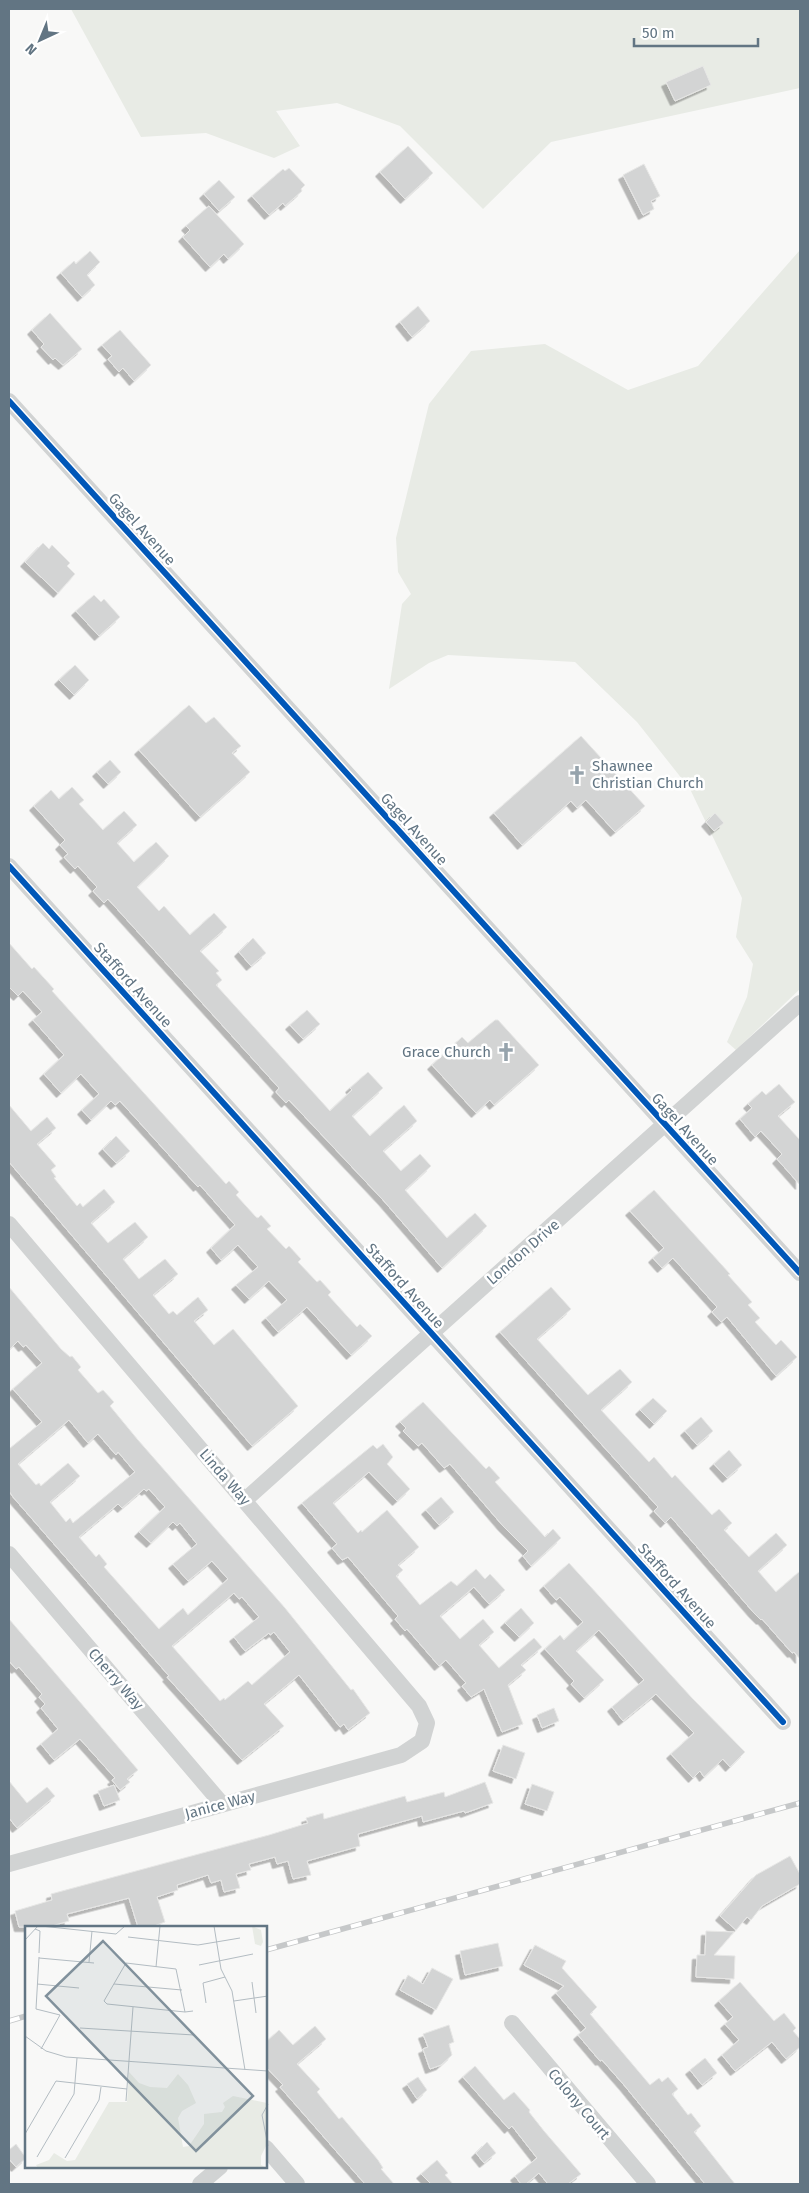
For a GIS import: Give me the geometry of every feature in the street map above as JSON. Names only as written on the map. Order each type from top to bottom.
[{"type":"street","name":"Gagel Avenue","points":[[9,401],[800,1273]]},
{"type":"street","name":"Stafford Avenue","points":[[9,866],[782,1722]]},
{"type":"street","name":"London Drive","points":[[245,1500],[800,1003]]},
{"type":"street","name":"Linda Way","points":[[9,1224],[419,1706],[427,1723],[424,1736]]},
{"type":"street","name":"Cherry Way","points":[[9,1554],[222,1804]]},
{"type":"street","name":"Janice Way","points":[[9,1864],[401,1755],[418,1745],[424,1736]]},
{"type":"street","name":"Colony Court","points":[[512,2024],[648,2184]]},
{"type":"street","points":[[268,2150],[297,2184]]},
{"type":"street","points":[[200,2184],[219,2168]]},
{"type":"shaded area","points":[[71,9],[800,9],[800,88],[551,142],[483,209],[400,126],[337,103],[276,111],[300,146],[274,158],[206,133],[141,137]]},
{"type":"shaded area","points":[[800,250],[800,989],[736,1050],[727,1042],[747,997],[753,964],[736,937],[742,898],[690,789],[637,722],[575,662],[448,655],[429,663],[389,689],[402,604],[411,594],[398,572],[396,538],[429,404],[471,351],[545,344],[628,390],[698,366]]},
{"type":"building","points":[[703,66],[711,85],[675,101],[666,82]]},
{"type":"building","points":[[408,146],[433,173],[405,199],[380,172]]},
{"type":"building","points":[[644,164],[660,196],[651,201],[654,209],[643,215],[623,175]]},
{"type":"building","points":[[289,168],[305,185],[301,189],[302,191],[285,206],[283,203],[269,215],[252,196],[283,169],[285,171]]},
{"type":"building","points":[[219,180],[235,197],[219,211],[204,194]]},
{"type":"building","points":[[209,206],[244,244],[228,259],[224,254],[210,267],[183,237],[190,230],[186,226]]},
{"type":"building","points":[[90,251],[100,262],[87,275],[95,285],[82,297],[61,273],[74,261],[76,264]]},
{"type":"building","points":[[418,306],[430,321],[412,337],[400,322]]},
{"type":"building","points":[[50,313],[82,349],[63,365],[55,358],[53,360],[41,347],[44,344],[32,330]]},
{"type":"building","points":[[120,330],[151,365],[134,381],[123,368],[119,372],[108,359],[112,356],[102,345]]},
{"type":"building","points":[[43,543],[49,549],[52,545],[70,563],[67,566],[75,574],[58,593],[25,562]]},
{"type":"building","points":[[94,595],[101,602],[104,599],[120,617],[99,636],[76,611]]},
{"type":"building","points":[[75,665],[89,680],[74,695],[59,680]]},
{"type":"building","points":[[189,705],[206,723],[214,717],[241,746],[232,753],[250,772],[200,817],[139,750]]},
{"type":"building","name":"Shawnee Christian Church","points":[[581,736],[645,806],[615,832],[586,800],[577,808],[571,801],[522,845],[494,813]]},
{"type":"building","points":[[110,760],[121,772],[108,784],[97,772]]},
{"type":"building","points":[[72,787],[84,800],[79,804],[103,830],[124,811],[137,825],[117,843],[134,862],[156,842],[169,856],[137,887],[159,911],[164,906],[190,935],[214,913],[227,927],[200,951],[219,971],[216,973],[222,980],[216,985],[330,1111],[352,1090],[350,1088],[368,1072],[383,1088],[352,1116],[370,1136],[404,1105],[417,1121],[383,1151],[401,1171],[420,1154],[431,1166],[405,1190],[447,1238],[475,1213],[487,1226],[442,1268],[383,1200],[289,1100],[286,1103],[276,1092],[279,1088],[108,899],[104,903],[93,891],[97,887],[78,866],[75,869],[64,857],[68,854],[60,845],[65,840],[34,806],[51,790],[59,799]]},
{"type":"building","points":[[715,813],[724,823],[714,831],[706,822]]},
{"type":"building","points":[[253,938],[266,953],[251,966],[239,952]]},
{"type":"building","points":[[9,943],[32,969],[34,967],[54,989],[52,991],[226,1184],[229,1181],[239,1192],[236,1195],[256,1217],[258,1218],[261,1215],[271,1226],[267,1229],[286,1249],[289,1246],[301,1259],[298,1262],[317,1282],[320,1280],[331,1292],[328,1295],[357,1327],[360,1324],[372,1336],[351,1355],[307,1307],[278,1332],[266,1318],[287,1300],[269,1281],[249,1299],[236,1285],[258,1267],[238,1245],[221,1260],[211,1248],[235,1225],[200,1185],[198,1187],[120,1101],[115,1105],[111,1101],[91,1120],[82,1110],[99,1094],[81,1074],[61,1093],[44,1074],[64,1055],[33,1020],[42,1012],[23,991],[18,996],[9,987]]},
{"type":"building","points":[[307,1010],[320,1024],[303,1039],[290,1025]]},
{"type":"building","points":[[495,1020],[498,1020],[539,1065],[494,1105],[490,1100],[476,1113],[432,1065],[462,1037],[468,1043]]},
{"type":"building","points":[[779,1084],[795,1102],[778,1116],[800,1140],[800,1185],[777,1159],[782,1154],[761,1131],[755,1137],[740,1119],[752,1108],[748,1104],[762,1091],[766,1095]]},
{"type":"building","points":[[9,1105],[31,1131],[47,1117],[56,1128],[37,1144],[56,1166],[51,1170],[56,1177],[54,1178],[77,1206],[80,1203],[83,1207],[104,1189],[115,1202],[91,1223],[108,1243],[135,1222],[148,1237],[123,1259],[139,1279],[165,1259],[178,1274],[153,1295],[169,1314],[173,1311],[177,1315],[198,1297],[208,1310],[194,1321],[214,1345],[233,1329],[298,1406],[252,1446],[9,1162]]},
{"type":"building","points":[[116,1136],[130,1151],[116,1163],[103,1149]]},
{"type":"building","points":[[654,1190],[730,1274],[728,1275],[752,1302],[748,1305],[760,1318],[755,1322],[776,1345],[781,1340],[797,1357],[776,1376],[727,1317],[721,1322],[712,1312],[717,1307],[673,1258],[662,1268],[653,1258],[664,1248],[630,1211]]},
{"type":"building","points":[[9,1287],[61,1349],[70,1357],[72,1356],[81,1367],[78,1370],[98,1393],[103,1390],[114,1402],[110,1406],[285,1608],[351,1690],[353,1689],[370,1713],[348,1730],[344,1724],[340,1727],[299,1675],[264,1704],[284,1726],[242,1760],[167,1677],[169,1676],[9,1491],[9,1449],[42,1422],[13,1389],[42,1363],[26,1345],[23,1347],[18,1341],[9,1350]],"holes":[[[69,1420],[88,1443],[98,1434],[116,1455],[118,1452],[135,1472],[73,1523],[70,1518],[66,1522],[50,1502],[80,1476],[68,1463],[41,1486],[39,1483],[36,1485],[18,1464]],[[144,1489],[146,1491],[149,1489],[165,1507],[139,1532],[151,1543],[173,1522],[177,1526],[180,1523],[197,1544],[173,1564],[188,1581],[212,1561],[228,1579],[188,1615],[183,1608],[159,1629],[104,1567],[107,1564],[99,1554],[96,1557],[79,1537],[118,1504],[122,1508]],[[234,1593],[239,1599],[242,1597],[259,1617],[234,1637],[245,1651],[269,1633],[270,1635],[274,1632],[290,1652],[252,1685],[248,1681],[225,1700],[224,1698],[220,1701],[172,1646]]]},
{"type":"building","points":[[551,1287],[571,1309],[537,1339],[588,1395],[620,1369],[632,1382],[601,1410],[649,1462],[654,1457],[672,1478],[675,1475],[712,1515],[719,1509],[732,1523],[724,1530],[749,1557],[776,1533],[787,1545],[758,1571],[776,1592],[800,1571],[800,1659],[754,1613],[671,1517],[665,1523],[654,1511],[658,1507],[500,1332]]},
{"type":"building","points":[[653,1398],[667,1411],[654,1424],[640,1410]]},
{"type":"building","points":[[423,1402],[486,1469],[489,1466],[500,1478],[495,1482],[545,1537],[553,1529],[561,1538],[531,1566],[523,1556],[528,1551],[503,1526],[450,1464],[444,1468],[422,1443],[418,1446],[403,1431],[406,1428],[400,1422]]},
{"type":"building","points":[[701,1417],[713,1431],[697,1445],[685,1431]]},
{"type":"building","points":[[383,1444],[393,1457],[387,1464],[410,1489],[397,1501],[369,1472],[333,1503],[358,1533],[361,1530],[362,1532],[387,1510],[419,1547],[398,1565],[403,1570],[396,1576],[420,1605],[451,1581],[457,1586],[476,1569],[485,1579],[490,1574],[505,1590],[489,1604],[474,1587],[440,1616],[460,1639],[483,1619],[494,1632],[479,1645],[499,1668],[534,1638],[542,1647],[521,1665],[526,1670],[508,1685],[523,1724],[502,1732],[484,1689],[471,1697],[462,1686],[466,1683],[446,1660],[439,1666],[407,1629],[405,1631],[395,1619],[398,1616],[348,1557],[342,1560],[332,1548],[337,1544],[302,1503],[373,1445],[377,1449]]},
{"type":"building","points":[[729,1450],[742,1465],[727,1478],[714,1464]]},
{"type":"building","points":[[441,1497],[454,1512],[439,1525],[426,1510]]},
{"type":"building","points":[[569,1563],[692,1698],[745,1752],[730,1767],[723,1759],[704,1777],[700,1771],[693,1778],[671,1754],[694,1733],[656,1694],[623,1721],[612,1707],[644,1680],[599,1630],[576,1651],[604,1680],[584,1698],[571,1684],[574,1681],[545,1649],[560,1635],[564,1640],[583,1622],[560,1597],[556,1600],[544,1586]]},
{"type":"building","points":[[521,1608],[534,1623],[519,1637],[505,1623]]},
{"type":"building","points":[[9,1619],[138,1770],[127,1779],[130,1782],[120,1790],[112,1780],[115,1778],[80,1739],[54,1760],[41,1744],[58,1729],[41,1708],[45,1704],[39,1697],[42,1694],[19,1667],[16,1669],[9,1661]]},
{"type":"building","points":[[554,1708],[559,1721],[542,1728],[537,1715]]},
{"type":"building","points":[[503,1745],[525,1753],[516,1779],[493,1771]]},
{"type":"building","points":[[9,1781],[27,1803],[47,1787],[55,1796],[17,1828],[9,1818]]},
{"type":"building","points":[[485,1782],[493,1803],[465,1813],[464,1811],[423,1822],[422,1816],[358,1834],[360,1846],[307,1861],[311,1875],[293,1879],[288,1861],[277,1864],[275,1857],[249,1864],[251,1870],[236,1874],[240,1888],[224,1892],[221,1880],[211,1883],[208,1875],[177,1885],[178,1890],[157,1897],[165,1922],[154,1926],[138,1926],[129,1898],[67,1914],[69,1921],[52,1926],[19,1927],[15,1911],[52,1900],[51,1894],[269,1835],[308,1823],[306,1818],[323,1813],[324,1819],[405,1796],[407,1802],[444,1792],[445,1797]]},
{"type":"building","points":[[532,1784],[554,1792],[547,1811],[525,1804]]},
{"type":"building","points":[[114,1785],[120,1800],[104,1806],[98,1791]]},
{"type":"building","points":[[790,1856],[800,1874],[800,1884],[762,1906],[751,1920],[747,1917],[736,1930],[720,1916],[756,1875]]},
{"type":"building","points":[[706,1931],[734,1932],[714,1955],[735,1956],[734,1979],[696,1977],[697,1955],[705,1955]]},
{"type":"building","points":[[498,1943],[503,1966],[465,1975],[460,1951]]},
{"type":"building","points":[[535,1945],[566,1961],[562,1968],[597,2007],[590,2014],[650,2085],[659,2078],[662,2082],[668,2077],[678,2089],[672,2094],[688,2115],[691,2113],[701,2126],[694,2132],[735,2184],[705,2184],[624,2085],[578,2035],[586,2028],[556,1993],[564,1986],[524,1965]]},
{"type":"building","points":[[432,1968],[453,1979],[436,2010],[400,1990],[408,1975],[423,1984]]},
{"type":"building","points":[[740,1982],[774,2021],[784,2013],[796,2028],[793,2031],[800,2039],[800,2047],[786,2059],[772,2042],[735,2071],[722,2055],[739,2040],[725,2024],[733,2017],[719,2001]]},
{"type":"building","points":[[449,2025],[454,2042],[449,2044],[452,2055],[441,2065],[430,2069],[423,2049],[428,2047],[423,2034]]},
{"type":"building","points":[[315,2026],[326,2039],[297,2064],[320,2089],[317,2092],[339,2119],[342,2117],[378,2160],[383,2168],[381,2169],[394,2184],[365,2184],[280,2087],[283,2085],[268,2069],[268,2040],[279,2030],[293,2045]]},
{"type":"building","points":[[705,2058],[717,2073],[702,2085],[690,2070]]},
{"type":"building","points":[[475,2066],[504,2100],[514,2092],[581,2174],[568,2184],[548,2184],[539,2173],[526,2184],[521,2184],[515,2176],[537,2158],[512,2126],[509,2129],[463,2077]]},
{"type":"building","points":[[418,2077],[427,2090],[417,2099],[407,2084]]},
{"type":"building","points":[[487,2142],[496,2153],[484,2163],[476,2153]]},
{"type":"building","points":[[16,2144],[25,2157],[25,2159],[16,2167],[9,2159],[9,2150]]},
{"type":"building","points":[[437,2160],[448,2173],[445,2175],[453,2184],[431,2184],[421,2174]]},
{"type":"railway","points":[[268,1949],[800,1803]]},
{"type":"railway","points":[[9,2021],[25,2016]]},
{"type":"cycle path","points":[[9,401],[800,1273]]},
{"type":"cycle path","points":[[9,866],[783,1722]]},
{"type":"place","name":"Shawnee Christian Church","points":[[577,775]]},
{"type":"place","name":"Grace Church","points":[[506,1052]]}]
